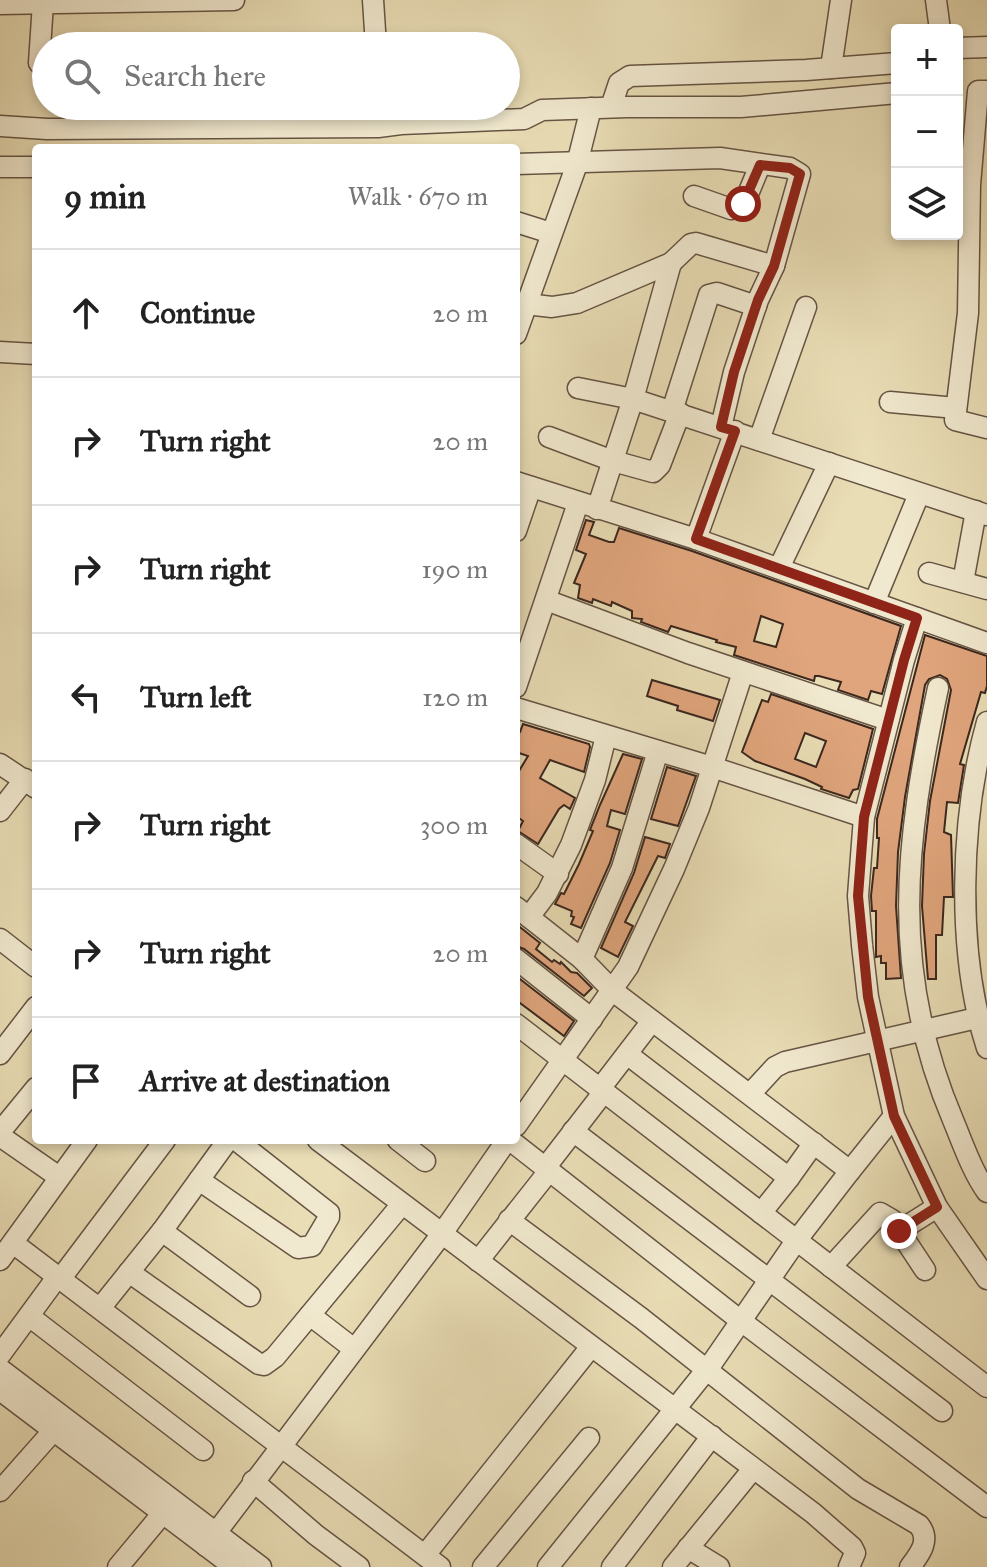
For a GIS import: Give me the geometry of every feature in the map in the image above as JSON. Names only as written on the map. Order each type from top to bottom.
[{"type":"street","points":[[0,4],[234,0]]},
{"type":"street","points":[[373,0],[375,32]]},
{"type":"street","points":[[831,68],[841,0]]},
{"type":"street","points":[[936,0],[939,24]]},
{"type":"street","points":[[41,32],[43,3]]},
{"type":"street","points":[[963,48],[987,47]]},
{"type":"street","points":[[520,322],[577,164],[601,108],[619,83],[630,76],[891,63]]},
{"type":"street","points":[[983,91],[970,185],[968,313],[955,420],[987,428]]},
{"type":"street","points":[[520,120],[542,110],[741,107],[891,94]]},
{"type":"street","points":[[0,126],[47,129],[378,127],[519,120]]},
{"type":"street","points":[[520,164],[720,158],[790,168],[800,174],[774,266],[756,306],[734,372],[728,429],[696,539]]},
{"type":"street","points":[[694,196],[731,209],[740,207],[760,165]]},
{"type":"street","points":[[0,167],[32,167]]},
{"type":"street","points":[[520,223],[551,233]]},
{"type":"street","points":[[526,304],[552,307],[577,303],[671,263],[696,243],[774,266]]},
{"type":"street","points":[[520,675],[546,600],[587,506],[613,461],[671,263]]},
{"type":"street","points":[[549,437],[653,472],[660,465],[709,295],[717,293],[756,306]]},
{"type":"street","points":[[759,440],[806,307]]},
{"type":"street","points":[[0,352],[32,354]]},
{"type":"street","points":[[578,388],[676,412],[981,513],[963,582]]},
{"type":"street","points":[[890,402],[956,408]]},
{"type":"street","points":[[779,568],[829,463]]},
{"type":"street","points":[[523,485],[696,539],[987,643]]},
{"type":"street","points":[[874,603],[919,494]]},
{"type":"street","points":[[929,573],[987,589]]},
{"type":"street","points":[[546,600],[743,672],[888,720]]},
{"type":"street","points":[[917,618],[908,674],[888,720],[864,817],[858,896],[868,997],[894,1116],[937,1207],[987,1279]]},
{"type":"street","points":[[520,1121],[628,967],[674,869],[743,672]]},
{"type":"street","points":[[938,688],[919,778],[909,870],[909,937],[923,1030],[944,1100],[987,1192]]},
{"type":"street","points":[[520,709],[864,817]]},
{"type":"street","points":[[987,722],[974,781],[965,911],[977,1018],[987,1048]]},
{"type":"street","points":[[606,736],[595,780],[558,874],[522,912],[582,959],[613,991],[850,1171]]},
{"type":"street","points":[[582,959],[622,868],[658,751]]},
{"type":"street","points":[[0,764],[30,784],[0,811]]},
{"type":"street","points":[[520,847],[558,874]]},
{"type":"street","points":[[0,939],[32,964]]},
{"type":"street","points":[[520,962],[592,1019]]},
{"type":"street","points":[[0,1054],[32,1012]]},
{"type":"street","points":[[750,1094],[775,1067],[785,1062],[977,1018]]},
{"type":"street","points":[[478,1261],[652,1021]]},
{"type":"street","points":[[520,1034],[563,1062],[987,1387]]},
{"type":"street","points":[[627,1054],[789,1178]]},
{"type":"street","points":[[32,1093],[0,1134],[59,1177]]},
{"type":"street","points":[[548,1567],[704,1371],[796,1241],[894,1116]]},
{"type":"street","points":[[573,1131],[942,1411]]},
{"type":"street","points":[[761,1213],[814,1143]]},
{"type":"street","points":[[0,1260],[84,1144]]},
{"type":"street","points":[[0,1355],[162,1144]]},
{"type":"street","points":[[101,1307],[162,1231],[225,1144]]},
{"type":"street","points":[[199,1180],[298,1248],[312,1246],[329,1213],[241,1144]]},
{"type":"street","points":[[323,1144],[590,1348],[674,1407],[813,1513],[852,1547],[855,1553],[849,1567]]},
{"type":"street","points":[[403,1144],[425,1161]]},
{"type":"street","points":[[211,1539],[506,1144]]},
{"type":"street","points":[[514,1144],[987,1507]]},
{"type":"street","points":[[129,1272],[264,1365],[275,1357],[402,1204]]},
{"type":"street","points":[[899,1231],[937,1207]]},
{"type":"street","points":[[831,1267],[877,1214],[885,1215],[899,1231],[925,1270]]},
{"type":"street","points":[[509,1220],[651,1326],[704,1371],[858,1489],[919,1525],[925,1535],[924,1547],[910,1567]]},
{"type":"street","points":[[162,1231],[250,1296]]},
{"type":"street","points":[[13,1243],[432,1561],[590,1348]]},
{"type":"street","points":[[310,1315],[354,1349]]},
{"type":"street","points":[[29,1316],[203,1450]]},
{"type":"street","points":[[0,1369],[211,1539],[234,1567]]},
{"type":"street","points":[[0,1390],[163,1513],[261,1567]]},
{"type":"street","points":[[0,1491],[54,1430]]},
{"type":"street","points":[[612,1567],[712,1436]]},
{"type":"street","points":[[483,1567],[589,1438]]},
{"type":"street","points":[[673,1567],[753,1469]]},
{"type":"street","points":[[253,1481],[359,1567]]},
{"type":"street","points":[[118,1567],[163,1513]]},
{"type":"street","points":[[688,1548],[719,1567]]},
{"type":"building","points":[[586,520],[594,522],[589,535],[609,542],[614,542],[619,528],[901,626],[882,694],[871,691],[868,700],[838,690],[841,682],[819,676],[815,676],[814,681],[734,655],[736,647],[717,640],[671,626],[668,632],[641,622],[642,619],[632,618],[632,611],[612,602],[611,606],[593,599],[592,603],[578,598],[580,585],[574,583],[586,554],[576,550]],"holes":[[[761,616],[783,624],[776,647],[754,641]]]},
{"type":"building","points":[[925,635],[987,656],[987,686],[985,693],[981,692],[960,764],[964,765],[958,803],[947,802],[944,832],[951,835],[953,897],[944,897],[942,935],[936,935],[936,979],[928,979],[922,906],[924,854],[930,801],[951,690],[947,679],[940,675],[929,679],[925,685],[898,852],[896,906],[901,978],[886,979],[886,963],[881,963],[881,956],[876,957],[876,911],[872,911],[871,896],[874,868],[877,868],[877,819]]},
{"type":"building","points":[[652,680],[720,700],[713,721],[677,710],[678,706],[647,696]]},
{"type":"building","points":[[771,694],[873,729],[858,789],[853,790],[849,798],[755,761],[742,752],[762,700],[768,702]],"holes":[[[805,733],[826,741],[816,767],[795,759]]]},
{"type":"building","points":[[523,724],[589,744],[590,747],[584,772],[550,760],[540,778],[575,798],[570,809],[564,805],[559,809],[538,844],[520,832],[523,821],[520,819],[520,769],[528,756],[520,753]]},
{"type":"building","points":[[623,754],[642,759],[625,814],[611,810],[607,826],[620,830],[610,863],[581,928],[571,924],[574,917],[571,916],[572,911],[555,904],[561,893],[564,894],[579,864],[600,805]]},
{"type":"building","points":[[667,767],[696,776],[678,826],[651,819]]},
{"type":"building","points":[[645,837],[670,844],[665,858],[658,856],[625,922],[633,926],[618,957],[601,948],[634,873]]},
{"type":"building","points":[[520,927],[540,943],[536,949],[552,962],[561,962],[571,972],[577,973],[592,988],[584,996],[520,948]]},
{"type":"building","points":[[520,979],[574,1021],[564,1036],[520,1003]]},
{"type":"route","points":[[743,204],[760,165],[790,168],[800,174],[774,266],[758,300],[734,372],[721,427],[735,431],[696,539],[917,618],[864,817],[858,896],[868,997],[894,1116],[937,1207],[899,1231]]}]
